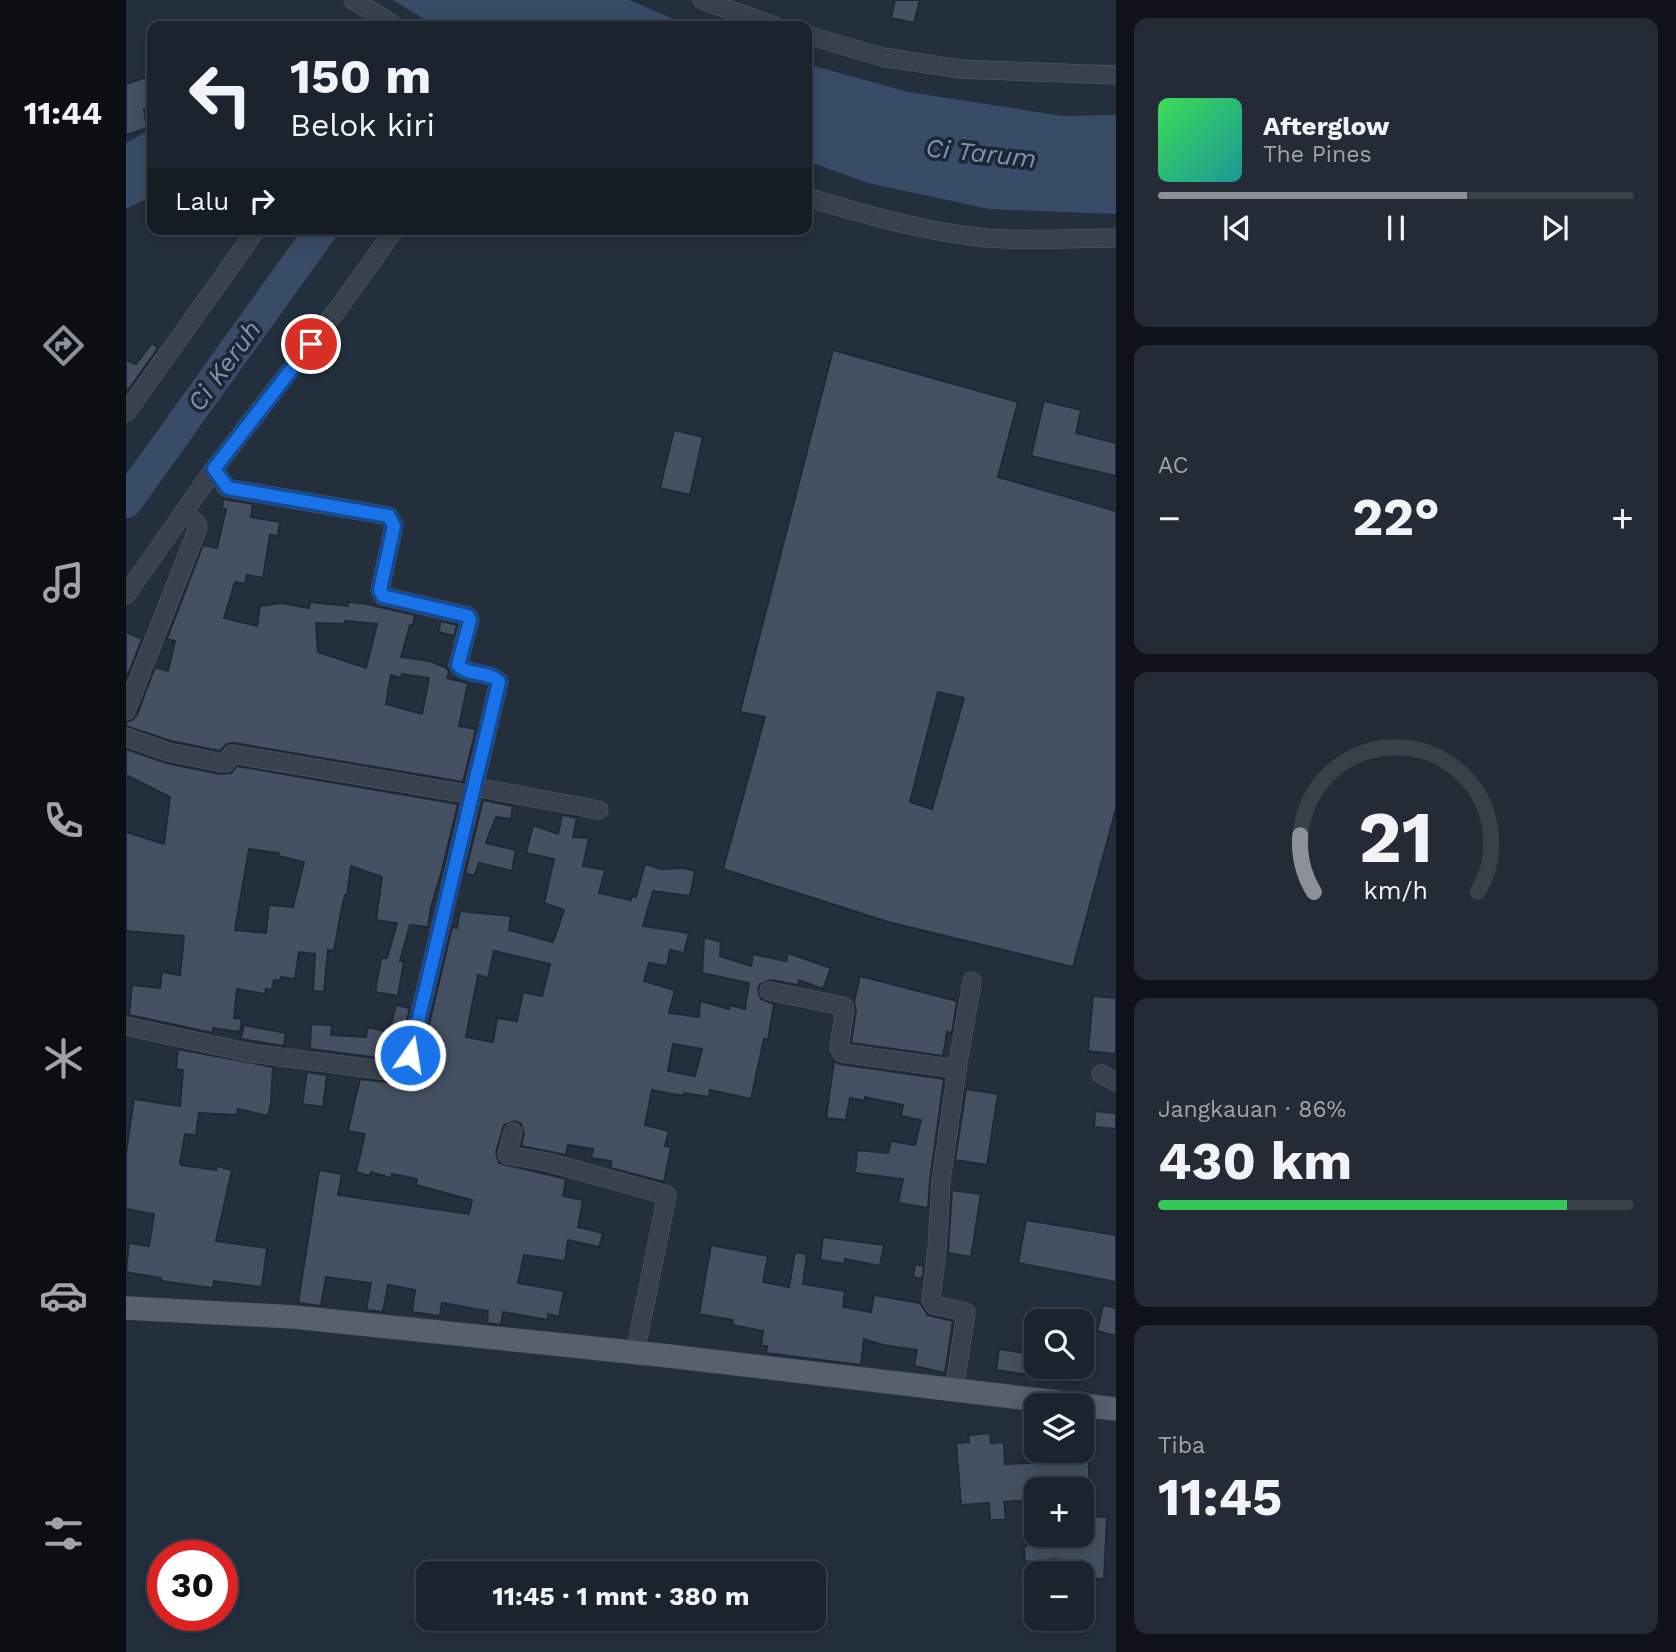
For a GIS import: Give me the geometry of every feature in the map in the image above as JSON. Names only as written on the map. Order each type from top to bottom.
[{"type":"main road","points":[[126,1308],[294,1317],[635,1353],[1116,1409]]},
{"type":"street","points":[[353,0],[388,21]]},
{"type":"street","points":[[702,0],[761,21]]},
{"type":"street","points":[[812,36],[882,57],[960,69],[1116,75]]},
{"type":"street","points":[[812,199],[917,226],[986,238],[1116,238]]},
{"type":"street","points":[[126,413],[253,235]]},
{"type":"street","points":[[126,596],[214,469],[343,302],[391,235]]},
{"type":"street","points":[[126,1026],[250,1053],[396,1072],[405,1067],[499,682],[493,676],[463,670],[458,665],[470,620],[468,616],[383,596],[380,590],[394,526],[389,516],[228,488],[214,469]]},
{"type":"street","points":[[126,711],[198,528],[185,512]]},
{"type":"street","points":[[126,737],[168,752],[222,764],[226,763],[232,754],[599,810]]},
{"type":"street","points":[[954,1391],[965,1312],[933,1304],[931,1300],[941,1181],[972,981]]},
{"type":"street","points":[[769,991],[843,1006],[845,1008],[839,1047],[842,1053],[957,1069]]},
{"type":"street","points":[[513,1132],[508,1155],[547,1162],[667,1195],[635,1353]]},
{"type":"water","points":[[393,0],[629,0],[678,21],[428,21]]},
{"type":"water","name":"Ci Tarum","points":[[812,65],[908,92],[1063,116],[1116,115],[1116,214],[989,209],[868,183],[812,163]]},
{"type":"water","points":[[147,132],[147,198],[126,209],[126,143]]},
{"type":"building","points":[[895,0],[920,0],[914,23],[891,18]]},
{"type":"building","points":[[147,77],[147,108],[144,109],[147,128],[126,135],[126,84]]},
{"type":"building","points":[[152,343],[158,348],[126,393],[126,360],[136,364]]},
{"type":"building","points":[[833,350],[1018,402],[998,477],[1116,511],[1116,809],[1073,967],[888,922],[723,869],[765,717],[740,712]],"holes":[[[938,692],[964,698],[932,809],[910,802]]]},
{"type":"building","points":[[1044,401],[1081,410],[1076,433],[1116,443],[1116,476],[1031,456]]},
{"type":"building","points":[[674,430],[703,437],[690,495],[660,488]]},
{"type":"building","points":[[223,499],[253,504],[251,517],[280,522],[278,536],[270,535],[263,578],[247,575],[245,584],[235,582],[224,618],[257,626],[260,606],[281,603],[309,608],[310,602],[348,606],[348,602],[362,603],[415,615],[401,657],[430,661],[447,668],[447,678],[468,683],[459,726],[476,729],[463,782],[234,743],[227,744],[220,751],[171,741],[126,726],[126,722],[137,715],[155,667],[168,671],[175,641],[167,639],[203,545],[217,548],[226,509],[222,509]],"holes":[[[345,621],[377,624],[366,668],[318,652],[316,623],[344,624]],[[402,674],[429,678],[422,714],[386,704],[391,675],[401,678]]]},
{"type":"building","points":[[441,621],[457,625],[454,636],[438,632]]},
{"type":"building","points":[[126,632],[142,639],[126,680]]},
{"type":"building","points":[[126,749],[166,763],[220,774],[231,773],[237,766],[458,804],[428,927],[410,925],[400,961],[404,961],[398,996],[375,992],[381,958],[387,958],[397,923],[376,920],[382,877],[351,866],[334,951],[328,950],[324,992],[313,991],[315,954],[299,952],[295,979],[281,977],[280,981],[274,980],[272,990],[266,989],[265,994],[237,989],[234,1018],[242,1019],[240,1032],[213,1028],[213,1033],[129,1015],[132,985],[160,988],[162,972],[180,975],[184,936],[126,931],[126,832],[164,844],[170,797],[126,775]],"holes":[[[249,849],[279,853],[278,856],[304,862],[293,907],[269,905],[266,933],[235,930]]]},
{"type":"building","points":[[483,800],[513,806],[511,819],[496,817],[486,843],[516,850],[512,871],[479,863],[474,876],[465,873]]},
{"type":"building","points":[[562,815],[577,818],[573,837],[589,838],[583,866],[605,870],[599,893],[631,900],[632,896],[636,897],[645,864],[661,869],[683,868],[695,871],[690,896],[653,891],[643,926],[689,933],[684,953],[670,950],[667,966],[649,963],[644,981],[675,990],[669,1013],[699,1017],[700,1001],[729,1009],[730,1005],[745,1009],[749,983],[702,973],[704,937],[721,942],[720,956],[751,966],[753,954],[786,961],[788,953],[831,968],[823,989],[799,980],[798,985],[771,980],[760,984],[758,989],[761,999],[774,1004],[768,1040],[764,1039],[751,1099],[710,1090],[709,1097],[684,1093],[683,1096],[652,1090],[645,1125],[669,1131],[665,1146],[671,1147],[664,1182],[611,1168],[611,1161],[591,1158],[593,1149],[568,1145],[566,1155],[521,1146],[524,1134],[521,1124],[515,1121],[504,1125],[496,1152],[499,1163],[566,1179],[563,1196],[583,1200],[578,1227],[603,1233],[599,1247],[568,1240],[565,1261],[524,1255],[518,1283],[564,1291],[559,1317],[548,1314],[548,1320],[503,1312],[501,1325],[487,1323],[488,1311],[442,1303],[440,1316],[412,1312],[415,1290],[388,1285],[383,1312],[366,1310],[371,1283],[326,1277],[321,1306],[298,1303],[319,1170],[342,1174],[338,1195],[469,1214],[472,1200],[416,1185],[417,1179],[392,1174],[391,1178],[371,1172],[370,1176],[356,1172],[365,1134],[348,1131],[353,1108],[360,1079],[395,1083],[411,1077],[416,1071],[452,927],[457,928],[460,911],[511,916],[509,930],[553,942],[564,910],[544,903],[554,859],[526,853],[533,825],[558,834]],"holes":[[[494,951],[550,964],[542,996],[523,992],[517,1021],[497,1018],[493,1042],[466,1037],[478,975],[488,978]],[[673,1044],[702,1049],[695,1076],[668,1071]]]},
{"type":"building","points":[[860,976],[957,1001],[952,1033],[947,1032],[943,1056],[851,1043],[856,1010],[854,1002]]},
{"type":"building","points":[[1093,996],[1116,998],[1116,1054],[1088,1051]]},
{"type":"building","points":[[396,1005],[410,1008],[399,1051],[394,1060],[310,1049],[311,1024],[332,1025],[331,1035],[366,1037],[368,1027],[389,1032]]},
{"type":"building","points":[[244,1025],[286,1033],[284,1046],[241,1039]]},
{"type":"building","points":[[178,1049],[273,1067],[268,1116],[238,1109],[237,1115],[199,1113],[196,1135],[185,1134],[180,1162],[181,1165],[216,1170],[217,1166],[232,1170],[216,1241],[267,1248],[262,1287],[214,1281],[213,1288],[161,1281],[161,1278],[126,1272],[129,1243],[149,1246],[154,1214],[126,1209],[126,1153],[134,1099],[180,1106],[183,1070],[176,1069]]},
{"type":"building","points":[[834,1061],[944,1079],[928,1208],[898,1203],[903,1179],[855,1173],[857,1150],[888,1153],[891,1141],[915,1145],[921,1120],[901,1116],[903,1105],[865,1097],[865,1101],[850,1098],[846,1120],[826,1118]]},
{"type":"building","points":[[307,1072],[327,1075],[323,1107],[302,1104]]},
{"type":"building","points":[[966,1089],[998,1094],[987,1165],[955,1160]]},
{"type":"building","points":[[1095,1111],[1116,1113],[1116,1129],[1094,1127]]},
{"type":"building","points":[[952,1190],[981,1194],[971,1257],[948,1253]]},
{"type":"building","points":[[1026,1220],[1116,1235],[1116,1282],[1018,1263]]},
{"type":"building","points":[[823,1237],[884,1245],[880,1266],[845,1259],[844,1264],[820,1260]]},
{"type":"building","points":[[711,1245],[768,1256],[763,1282],[789,1287],[795,1252],[807,1254],[803,1284],[845,1291],[843,1307],[871,1312],[874,1295],[920,1303],[928,1315],[953,1321],[945,1373],[914,1366],[917,1350],[864,1339],[861,1365],[766,1353],[767,1346],[761,1346],[763,1331],[732,1325],[733,1320],[699,1314]]},
{"type":"building","points":[[915,1264],[924,1266],[922,1279],[913,1277]]},
{"type":"building","points":[[1103,1305],[1116,1308],[1116,1336],[1097,1331]]},
{"type":"building","points":[[999,1349],[1024,1353],[1024,1374],[996,1370]]},
{"type":"building","points":[[1053,1379],[1080,1379],[1079,1383]]},
{"type":"building","points":[[990,1433],[991,1443],[1004,1442],[1005,1464],[1089,1463],[1089,1477],[1024,1477],[1024,1501],[1004,1502],[1006,1520],[990,1520],[989,1503],[961,1505],[956,1443],[969,1442],[968,1435]]},
{"type":"building","points":[[1094,1516],[1107,1517],[1104,1579],[1094,1579],[1094,1561],[1025,1561],[1024,1547],[1094,1547]]},
{"type":"waterway","name":"Ci Keruh","points":[[126,502],[318,235]]},
{"type":"route","points":[[311,344],[214,469],[228,488],[389,516],[394,526],[380,590],[383,596],[468,616],[470,620],[458,665],[463,670],[493,676],[499,682],[410,1055]]}]
